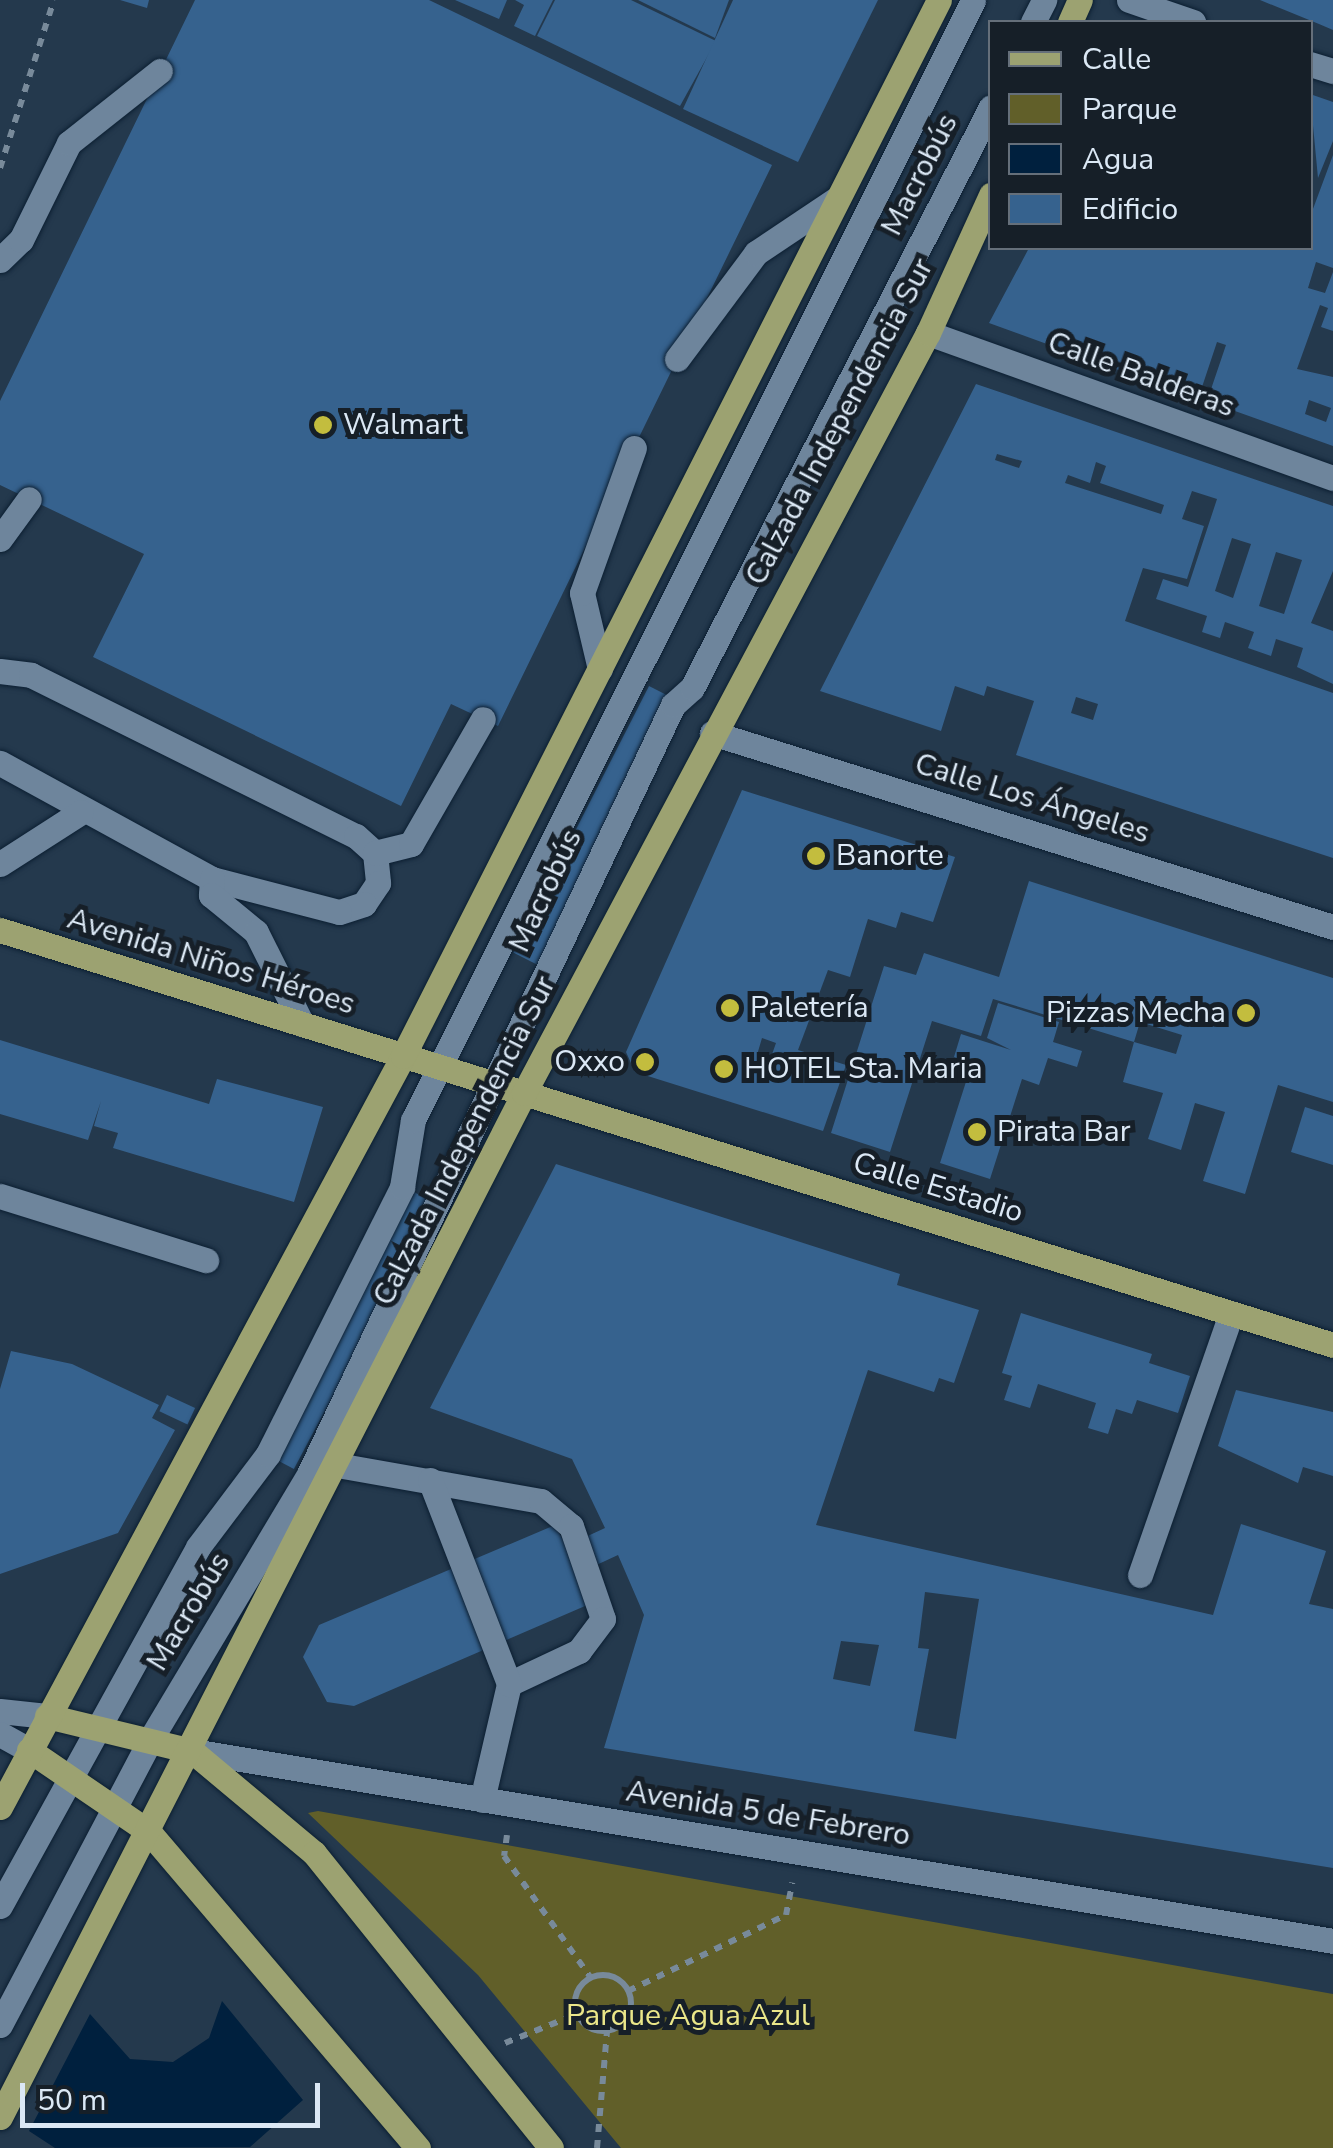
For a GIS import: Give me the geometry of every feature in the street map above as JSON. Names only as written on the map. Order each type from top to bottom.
[{"type":"main road","points":[[0,1807],[403,1056],[939,0]]},
{"type":"main road","name":"Calzada Independencia Sur","points":[[0,2117],[192,1751],[524,1093],[928,333],[988,200]]},
{"type":"main road","name":"Avenida Niños Héroes","points":[[0,930],[440,1067]]},
{"type":"main road","name":"Calle Estadio","points":[[440,1067],[1333,1345]]},
{"type":"main road","points":[[47,1716],[192,1751],[314,1854],[551,2148]]},
{"type":"main road","points":[[29,1750],[116,1803],[149,1832],[418,2148]]},
{"type":"street","name":"Macrobús","points":[[0,1906],[95,1726],[198,1547],[268,1454],[402,1187],[413,1120],[973,0]]},
{"type":"street","points":[[1128,0],[1187,20]]},
{"type":"street","points":[[0,260],[21,240],[69,142],[160,71]]},
{"type":"street","name":"Macrobús","points":[[0,2025],[150,1740],[309,1474],[498,1085],[545,963],[664,722],[699,674],[988,111]]},
{"type":"street","points":[[677,359],[756,252],[835,200]]},
{"type":"street","name":"Calle Balderas","points":[[928,333],[1333,478]]},
{"type":"street","points":[[600,669],[582,593],[634,448]]},
{"type":"street","points":[[0,539],[29,498]]},
{"type":"street","points":[[0,671],[31,675],[374,854],[412,844],[483,719]]},
{"type":"street","name":"Calle Los Ángeles","points":[[712,733],[1333,926]]},
{"type":"street","points":[[0,762],[80,812],[212,879],[339,912],[364,904],[378,882],[374,854]]},
{"type":"street","points":[[0,864],[80,812]]},
{"type":"street","points":[[212,879],[211,895],[256,932],[302,1024]]},
{"type":"street","points":[[0,1196],[206,1260]]},
{"type":"street","points":[[1140,1575],[1231,1313]]},
{"type":"street","points":[[337,1465],[554,1506],[600,1598],[596,1638],[509,1684]]},
{"type":"street","points":[[430,1480],[509,1684],[482,1800]]},
{"type":"street","points":[[0,1711],[47,1716]]},
{"type":"street","points":[[0,1734],[29,1750]]},
{"type":"street","name":"Avenida 5 de Febrero","points":[[192,1751],[1333,1942]]},
{"type":"path","points":[[0,168],[54,0]]},
{"type":"path","points":[[510,1804],[504,1856],[590,1978]]},
{"type":"path","points":[[628,1991],[786,1915],[798,1852]]},
{"type":"path","points":[[578,2014],[577,1991],[590,1978],[607,1976],[628,1991]]},
{"type":"path","points":[[598,2148],[607,2031],[628,2014],[628,1991]]},
{"type":"path","points":[[476,2055],[578,2014]]},
{"type":"path","points":[[578,2014],[607,2031]]},
{"type":"green space","name":"Parque Agua Azul","points":[[318,1811],[1333,1994],[1333,2148],[621,2148],[478,1975],[308,1813]]},
{"type":"water","points":[[222,2001],[303,2100],[250,2147],[55,2148],[29,2131],[90,2014],[130,2059],[173,2062],[209,2038]]},
{"type":"building","points":[[120,0],[149,0],[147,8]]},
{"type":"building","name":"Walmart","points":[[195,0],[429,0],[772,165],[498,726],[451,704],[401,806],[93,657],[144,554],[0,485],[0,401]]},
{"type":"building","points":[[455,0],[507,0],[499,19]]},
{"type":"building","points":[[515,0],[553,0],[535,36],[514,26],[524,5]]},
{"type":"building","points":[[555,0],[631,0],[716,41],[680,106],[537,36]]},
{"type":"building","points":[[638,0],[729,0],[715,38]]},
{"type":"building","points":[[733,0],[878,0],[798,162],[683,109]]},
{"type":"building","points":[[1260,0],[1333,0],[1333,30]]},
{"type":"building","points":[[1313,95],[1333,102],[1333,141],[1318,178]]},
{"type":"building","points":[[1333,155],[1333,268],[1316,262],[1308,288],[1325,293],[1333,272],[1333,331],[1321,327],[1328,308],[1320,305],[1297,369],[1333,377],[1333,446],[1207,401],[1226,345],[1217,342],[1198,399],[989,323],[1028,250],[1313,250],[1313,209]],"holes":[[[1309,400],[1331,408],[1326,422],[1305,414]]]},
{"type":"building","points":[[976,384],[1333,506],[1333,571],[1311,623],[1333,631],[1333,684],[1297,667],[1303,648],[1276,639],[1271,656],[1248,648],[1254,632],[1225,622],[1220,638],[1202,632],[1207,616],[1156,599],[1163,579],[1188,587],[1217,499],[1192,491],[1182,519],[1204,526],[1187,579],[1143,568],[1125,621],[1333,693],[1333,858],[1016,755],[1034,701],[987,686],[984,696],[955,686],[941,731],[820,691]],"holes":[[[997,454],[1022,461],[1019,468],[995,460]],[[1096,462],[1106,466],[1100,483],[1164,505],[1161,514],[1065,483],[1068,475],[1090,483]],[[1232,538],[1251,544],[1233,598],[1215,591]],[[1276,552],[1302,560],[1284,614],[1259,606]],[[1076,697],[1098,704],[1093,720],[1071,713]]]},
{"type":"building","points":[[649,686],[673,698],[537,965],[513,952]]},
{"type":"building","points":[[742,790],[955,857],[933,922],[901,912],[896,928],[868,919],[850,977],[828,970],[798,1050],[846,1065],[823,1131],[635,1072],[626,1052]],"holes":[[[762,1038],[776,1043],[770,1060],[757,1055]]]},
{"type":"building","points":[[1029,881],[1333,978],[1333,1102],[1278,1085],[1245,1194],[1203,1181],[1225,1112],[1195,1103],[1181,1150],[1148,1139],[1163,1093],[1123,1082],[1134,1042],[993,999],[981,1036],[932,1021],[890,1152],[831,1133],[884,966],[916,975],[924,953],[999,977]],"holes":[[[1140,1022],[1182,1035],[1176,1054],[1134,1042]]]},
{"type":"building","points":[[998,1003],[1059,1022],[1053,1042],[1082,1051],[1077,1067],[1048,1058],[1039,1085],[1022,1079],[990,1179],[940,1163],[972,1063],[954,1057],[961,1034],[1011,1050],[987,1038]]},
{"type":"building","points":[[0,1040],[209,1104],[217,1079],[323,1107],[294,1202],[113,1148],[118,1133],[94,1126],[101,1101],[88,1140],[0,1114]]},
{"type":"building","points":[[1305,1107],[1333,1116],[1333,1165],[1291,1152]]},
{"type":"building","points":[[556,1164],[900,1274],[897,1285],[979,1310],[954,1383],[939,1378],[934,1392],[868,1370],[816,1525],[1213,1615],[1241,1524],[1326,1551],[1309,1604],[1333,1609],[1333,1868],[604,1748],[644,1615],[618,1555],[577,1574],[592,1603],[354,1706],[327,1702],[303,1657],[319,1625],[555,1525],[566,1546],[605,1528],[572,1459],[430,1408]],"holes":[[[925,1592],[979,1599],[956,1739],[914,1731],[929,1649],[918,1648]],[[841,1641],[879,1645],[870,1686],[833,1679]]]},
{"type":"building","points":[[414,1192],[435,1203],[294,1469],[273,1458]]},
{"type":"building","points":[[1021,1313],[1152,1354],[1149,1363],[1190,1376],[1178,1413],[1137,1400],[1132,1414],[1116,1409],[1108,1434],[1088,1428],[1096,1403],[1038,1384],[1030,1408],[1004,1400],[1012,1376],[1002,1373]]},
{"type":"building","points":[[11,1351],[72,1364],[159,1405],[152,1418],[175,1430],[118,1533],[0,1574],[0,1389]]},
{"type":"building","points":[[1236,1390],[1333,1412],[1333,1476],[1303,1467],[1298,1483],[1218,1446]]},
{"type":"building","points":[[167,1395],[195,1408],[187,1424],[159,1411]]},
{"type":"place","name":"Walmart","points":[[323,425]]},
{"type":"place","name":"Banorte","points":[[816,856]]},
{"type":"place","name":"Paletería","points":[[730,1008]]},
{"type":"place","name":"Pizzas Mecha","points":[[1246,1013]]},
{"type":"place","name":"Oxxo","points":[[645,1062]]},
{"type":"place","name":"HOTEL Sta. Maria","points":[[724,1069]]},
{"type":"place","name":"Pirata Bar","points":[[977,1132]]}]
